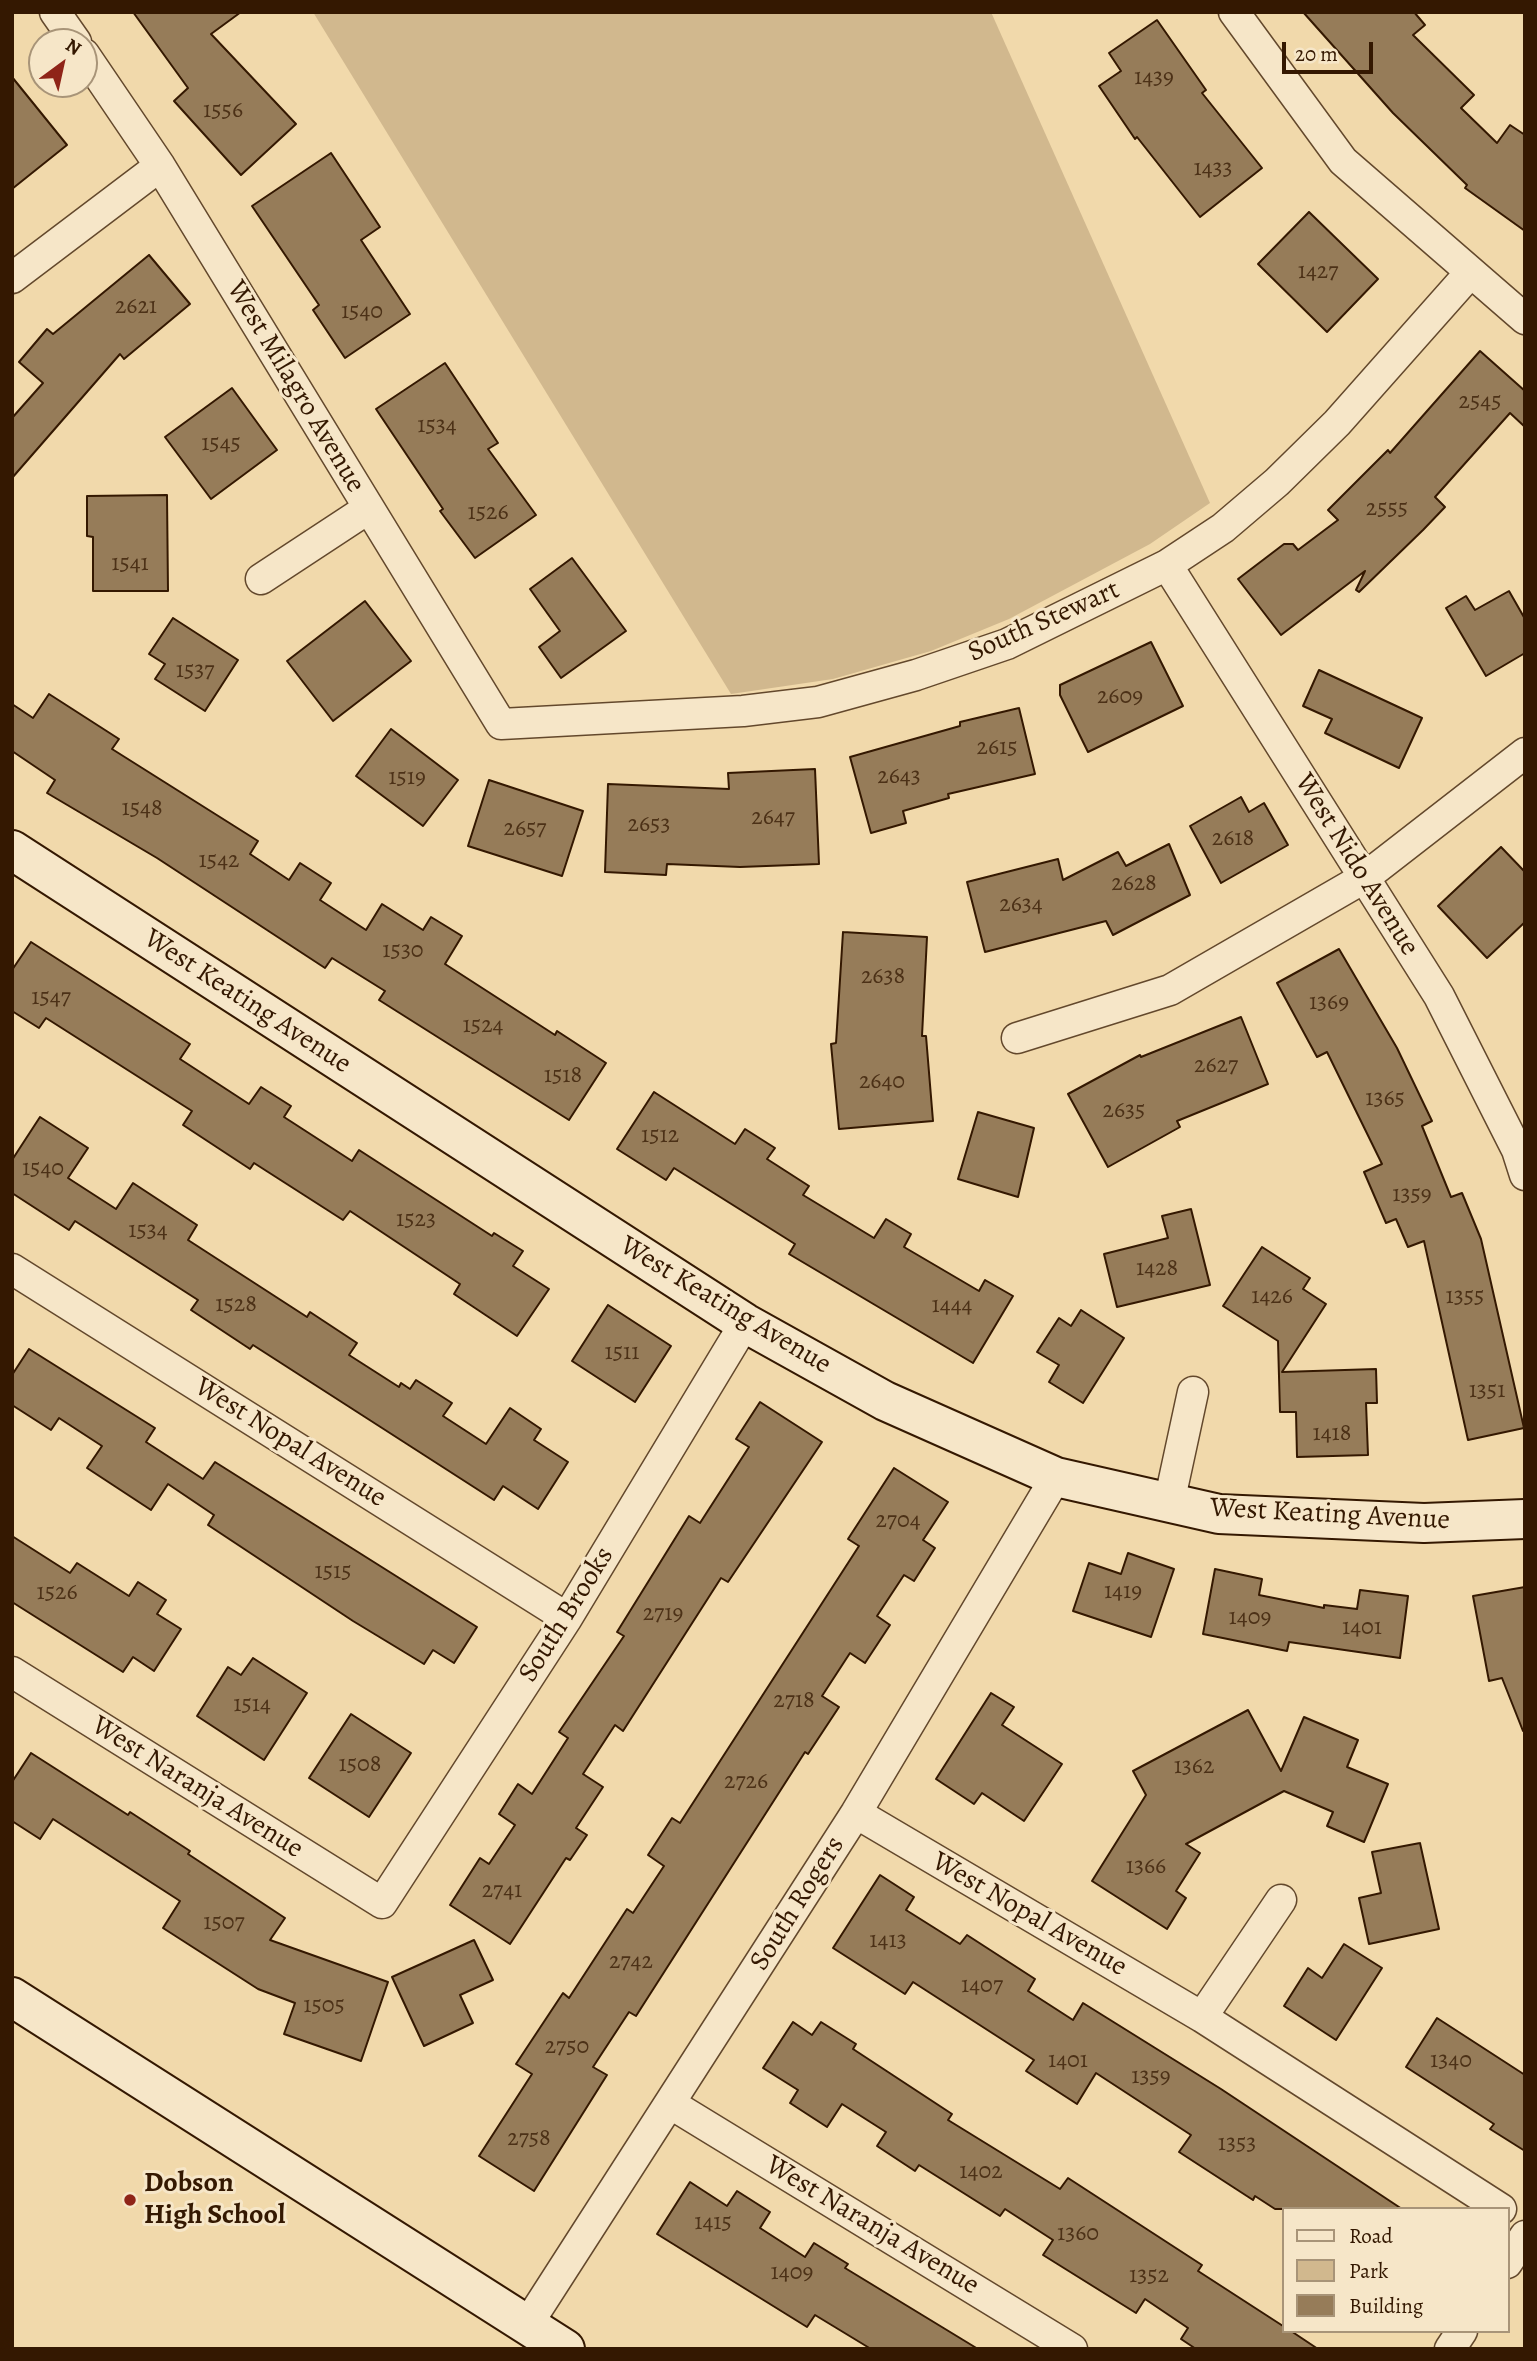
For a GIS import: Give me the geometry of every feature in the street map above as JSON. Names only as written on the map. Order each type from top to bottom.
[{"type":"street","points":[[55,12],[66,28]]},
{"type":"street","points":[[1234,12],[1343,161],[1525,319]]},
{"type":"street","name":"West Milagro Avenue","points":[[98,75],[160,166],[501,724]]},
{"type":"street","points":[[12,278],[160,166]]},
{"type":"street","name":"South Stewart","points":[[501,724],[743,711],[818,702],[916,675],[1007,644],[1167,565],[1223,528],[1277,482],[1337,423],[1470,273]]},
{"type":"street","points":[[261,579],[369,509]]},
{"type":"street","name":"West Nido Avenue","points":[[1167,565],[1439,996],[1517,1150],[1525,1175]]},
{"type":"street","points":[[1017,1038],[1170,990],[1363,878],[1525,753]]},
{"type":"street","name":"West Keating Avenue","points":[[12,850],[745,1323],[885,1401],[1056,1477],[1219,1514],[1424,1523],[1525,1519]]},
{"type":"street","name":"West Nopal Avenue","points":[[12,1269],[567,1618]]},
{"type":"street","name":"South Brooks","points":[[382,1903],[567,1618],[745,1323]]},
{"type":"street","points":[[1169,1503],[1193,1392]]},
{"type":"street","name":"South Rogers","points":[[527,2325],[856,1813],[1056,1477]]},
{"type":"street","name":"West Naranja Avenue","points":[[12,1672],[382,1903]]},
{"type":"street","name":"West Nopal Avenue","points":[[856,1813],[1202,2017],[1498,2207]]},
{"type":"street","points":[[1202,2017],[1281,1900]]},
{"type":"street","points":[[12,1997],[565,2349]]},
{"type":"street","name":"West Naranja Avenue","points":[[671,2104],[1072,2349]]},
{"type":"street","points":[[1509,2214],[1525,2224]]},
{"type":"street","points":[[1509,2260],[1525,2236]]},
{"type":"street","points":[[1450,2349],[1461,2333]]},
{"type":"green space","points":[[313,12],[991,12],[1210,503],[1150,544],[1009,619],[931,651],[833,679],[731,694]]},
{"type":"building","points":[[133,12],[241,12],[211,34],[296,124],[241,175],[174,101],[188,88]]},
{"type":"building","points":[[1303,12],[1414,12],[1425,25],[1413,35],[1474,95],[1461,108],[1497,143],[1510,125],[1525,135],[1525,231],[1465,188],[1467,185],[1393,113]]},
{"type":"building","points":[[1157,20],[1206,90],[1202,93],[1262,168],[1200,217],[1137,137],[1135,139],[1099,86],[1121,71],[1109,53]]},
{"type":"building","points":[[12,77],[67,145],[12,189]]},
{"type":"building","points":[[331,153],[380,227],[361,240],[410,314],[345,358],[313,310],[319,305],[252,206]]},
{"type":"building","points":[[1309,212],[1378,279],[1327,332],[1258,264]]},
{"type":"building","points":[[149,255],[190,304],[124,359],[120,354],[12,478],[12,418],[43,383],[19,362],[47,329],[53,334]]},
{"type":"building","points":[[1480,351],[1525,391],[1525,427],[1510,413],[1435,497],[1445,507],[1423,530],[1359,592],[1356,590],[1365,571],[1281,635],[1238,579],[1284,544],[1293,544],[1298,550],[1338,520],[1328,510],[1388,450],[1390,453]]},
{"type":"building","points":[[445,363],[498,443],[488,449],[536,515],[475,558],[440,511],[443,509],[376,409]]},
{"type":"building","points":[[232,388],[277,450],[211,499],[165,437]]},
{"type":"building","points":[[167,495],[168,591],[93,591],[93,537],[87,536],[87,496]]},
{"type":"building","points":[[572,558],[626,631],[561,678],[539,647],[560,631],[530,589]]},
{"type":"building","points":[[1509,591],[1525,619],[1525,653],[1486,676],[1446,608],[1466,596],[1475,610]]},
{"type":"building","points":[[365,601],[411,661],[333,721],[287,661]]},
{"type":"building","points":[[173,618],[238,660],[205,711],[155,679],[165,664],[149,654]]},
{"type":"building","points":[[1151,642],[1183,706],[1088,752],[1060,695],[1060,685]]},
{"type":"building","points":[[1319,670],[1422,718],[1399,768],[1325,733],[1332,719],[1303,706]]},
{"type":"building","points":[[49,694],[119,739],[112,749],[258,841],[250,854],[289,880],[300,863],[331,883],[320,900],[366,930],[382,904],[423,930],[431,917],[462,936],[445,964],[555,1035],[557,1031],[606,1063],[569,1120],[379,1000],[385,991],[332,958],[325,968],[157,858],[47,793],[55,780],[12,751],[12,704],[33,718]]},
{"type":"building","points":[[1019,708],[1035,774],[948,794],[949,798],[903,811],[906,823],[871,833],[850,757],[960,726],[960,722]]},
{"type":"building","points":[[391,729],[458,780],[423,826],[356,776]]},
{"type":"building","points":[[815,769],[819,864],[740,867],[667,864],[666,875],[605,872],[608,784],[729,789],[728,773]]},
{"type":"building","points":[[489,780],[583,811],[562,876],[468,846]]},
{"type":"building","points":[[1241,797],[1249,812],[1264,803],[1288,845],[1221,883],[1190,826]]},
{"type":"building","points":[[1169,844],[1190,895],[1113,935],[1106,921],[985,952],[967,882],[1058,859],[1063,880],[1118,852],[1126,866]]},
{"type":"building","points":[[1501,847],[1525,872],[1525,922],[1487,958],[1438,906]]},
{"type":"building","points":[[843,932],[927,937],[922,1036],[926,1036],[933,1121],[839,1129],[831,1044],[836,1043]]},
{"type":"building","points":[[31,942],[190,1044],[180,1059],[249,1104],[261,1087],[291,1106],[284,1117],[352,1161],[359,1150],[492,1236],[494,1233],[523,1251],[513,1266],[549,1289],[517,1336],[454,1294],[460,1284],[350,1211],[343,1220],[254,1163],[250,1169],[183,1125],[192,1111],[46,1018],[39,1028],[12,1011],[12,970]]},
{"type":"building","points":[[1339,949],[1397,1048],[1432,1121],[1422,1126],[1451,1197],[1462,1193],[1481,1239],[1524,1428],[1468,1440],[1424,1241],[1408,1247],[1396,1219],[1386,1223],[1364,1172],[1382,1164],[1327,1052],[1317,1057],[1277,983]]},
{"type":"building","points":[[1241,1017],[1268,1084],[1177,1121],[1180,1127],[1108,1167],[1068,1094],[1140,1055],[1141,1057]]},
{"type":"building","points":[[654,1092],[735,1144],[745,1129],[775,1148],[767,1159],[809,1186],[803,1195],[874,1238],[886,1219],[911,1234],[904,1247],[979,1291],[985,1280],[1013,1296],[973,1363],[789,1254],[795,1244],[674,1168],[666,1180],[617,1149]]},
{"type":"building","points":[[978,1112],[1034,1128],[1018,1197],[958,1179]]},
{"type":"building","points":[[40,1117],[88,1148],[68,1178],[116,1209],[133,1183],[197,1225],[188,1240],[307,1317],[310,1312],[357,1343],[349,1355],[399,1387],[401,1383],[410,1389],[416,1380],[452,1403],[443,1416],[486,1444],[510,1408],[541,1429],[534,1440],[568,1462],[538,1509],[503,1486],[494,1500],[253,1345],[250,1349],[191,1310],[198,1300],[75,1221],[69,1230],[12,1193],[12,1160]]},
{"type":"building","points":[[1191,1209],[1210,1285],[1117,1307],[1104,1254],[1168,1238],[1162,1216]]},
{"type":"building","points":[[1262,1247],[1310,1278],[1303,1289],[1326,1304],[1282,1372],[1376,1369],[1377,1403],[1366,1403],[1368,1455],[1297,1457],[1296,1412],[1280,1412],[1278,1341],[1223,1306]]},
{"type":"building","points":[[608,1305],[671,1346],[635,1402],[572,1361]]},
{"type":"building","points":[[1081,1310],[1124,1338],[1083,1403],[1049,1382],[1059,1365],[1037,1352],[1059,1318],[1071,1326]]},
{"type":"building","points":[[29,1349],[155,1428],[146,1442],[203,1479],[215,1462],[477,1627],[454,1663],[433,1650],[424,1664],[353,1621],[208,1525],[214,1515],[168,1484],[151,1510],[87,1468],[102,1446],[59,1418],[51,1430],[12,1405],[12,1375]]},
{"type":"building","points":[[760,1402],[822,1442],[728,1582],[721,1578],[623,1731],[615,1725],[583,1774],[603,1787],[576,1828],[587,1835],[570,1860],[566,1858],[510,1944],[450,1905],[480,1858],[489,1864],[515,1825],[499,1814],[518,1784],[532,1794],[568,1738],[559,1732],[624,1636],[617,1632],[689,1516],[700,1523],[749,1447],[736,1439]]},
{"type":"building","points":[[894,1468],[948,1502],[923,1540],[935,1548],[914,1581],[904,1575],[877,1616],[890,1625],[865,1663],[850,1653],[822,1696],[839,1707],[808,1754],[805,1752],[636,2016],[629,2012],[593,2067],[607,2075],[534,2191],[479,2156],[532,2074],[516,2064],[563,1993],[569,1998],[627,1909],[633,1913],[664,1866],[648,1855],[672,1818],[680,1823],[859,1546],[848,1539]]},
{"type":"building","points":[[12,1536],[70,1573],[77,1563],[129,1596],[138,1582],[166,1600],[157,1614],[181,1629],[154,1671],[133,1657],[123,1672],[12,1602]]},
{"type":"building","points":[[1128,1553],[1174,1569],[1151,1637],[1073,1611],[1089,1563],[1121,1574]]},
{"type":"building","points":[[1215,1569],[1262,1579],[1259,1595],[1324,1608],[1324,1605],[1357,1609],[1360,1590],[1408,1596],[1400,1658],[1289,1642],[1287,1651],[1203,1634]]},
{"type":"building","points":[[1525,1587],[1523,1731],[1502,1678],[1489,1681],[1473,1596]]},
{"type":"building","points":[[253,1658],[307,1693],[264,1760],[197,1716],[228,1667],[241,1675]]},
{"type":"building","points":[[991,1693],[1014,1707],[1002,1725],[1062,1764],[1024,1821],[982,1793],[974,1804],[936,1779]]},
{"type":"building","points":[[1248,1710],[1281,1771],[1304,1717],[1358,1740],[1347,1767],[1388,1784],[1364,1842],[1327,1826],[1333,1812],[1284,1791],[1186,1844],[1200,1853],[1176,1891],[1186,1898],[1167,1929],[1092,1881],[1146,1795],[1133,1771]]},
{"type":"building","points":[[351,1714],[411,1753],[369,1817],[309,1778]]},
{"type":"building","points":[[31,1753],[128,1815],[130,1812],[285,1918],[270,1940],[388,1982],[361,2061],[284,2034],[295,2003],[258,1989],[163,1928],[180,1901],[53,1819],[40,1839],[12,1821],[12,1782]]},
{"type":"building","points":[[1420,1843],[1439,1929],[1369,1944],[1359,1898],[1381,1893],[1372,1852]]},
{"type":"building","points":[[880,1875],[914,1897],[906,1910],[960,1944],[967,1935],[1035,1979],[1028,1991],[1073,2020],[1083,2003],[1221,2089],[1399,2207],[1275,2209],[1255,2196],[1253,2200],[1179,2152],[1191,2135],[1096,2073],[1077,2104],[1026,2071],[1034,2060],[913,1982],[905,1994],[833,1948]]},
{"type":"building","points":[[474,1940],[493,1980],[460,1995],[473,2023],[424,2046],[392,1977]]},
{"type":"building","points":[[1344,1944],[1382,1968],[1336,2040],[1284,2006],[1308,1968],[1322,1978]]},
{"type":"building","points":[[1437,2018],[1525,2075],[1525,2151],[1490,2129],[1494,2124],[1406,2067]]},
{"type":"building","points":[[793,2022],[812,2035],[821,2022],[856,2044],[853,2049],[952,2114],[948,2120],[1060,2189],[1068,2178],[1202,2265],[1198,2271],[1282,2325],[1282,2333],[1294,2333],[1318,2349],[1196,2349],[1181,2339],[1188,2328],[1145,2299],[1136,2313],[1043,2255],[1053,2240],[1005,2209],[1000,2216],[919,2165],[915,2171],[877,2146],[886,2132],[842,2104],[827,2127],[790,2103],[798,2090],[763,2068]]},
{"type":"building","points":[[690,2182],[727,2206],[737,2191],[770,2212],[760,2228],[805,2257],[814,2243],[848,2264],[845,2268],[978,2349],[871,2349],[815,2315],[807,2327],[657,2234]]},
{"type":"place","name":"Dobson High School","points":[[130,2200]]}]
